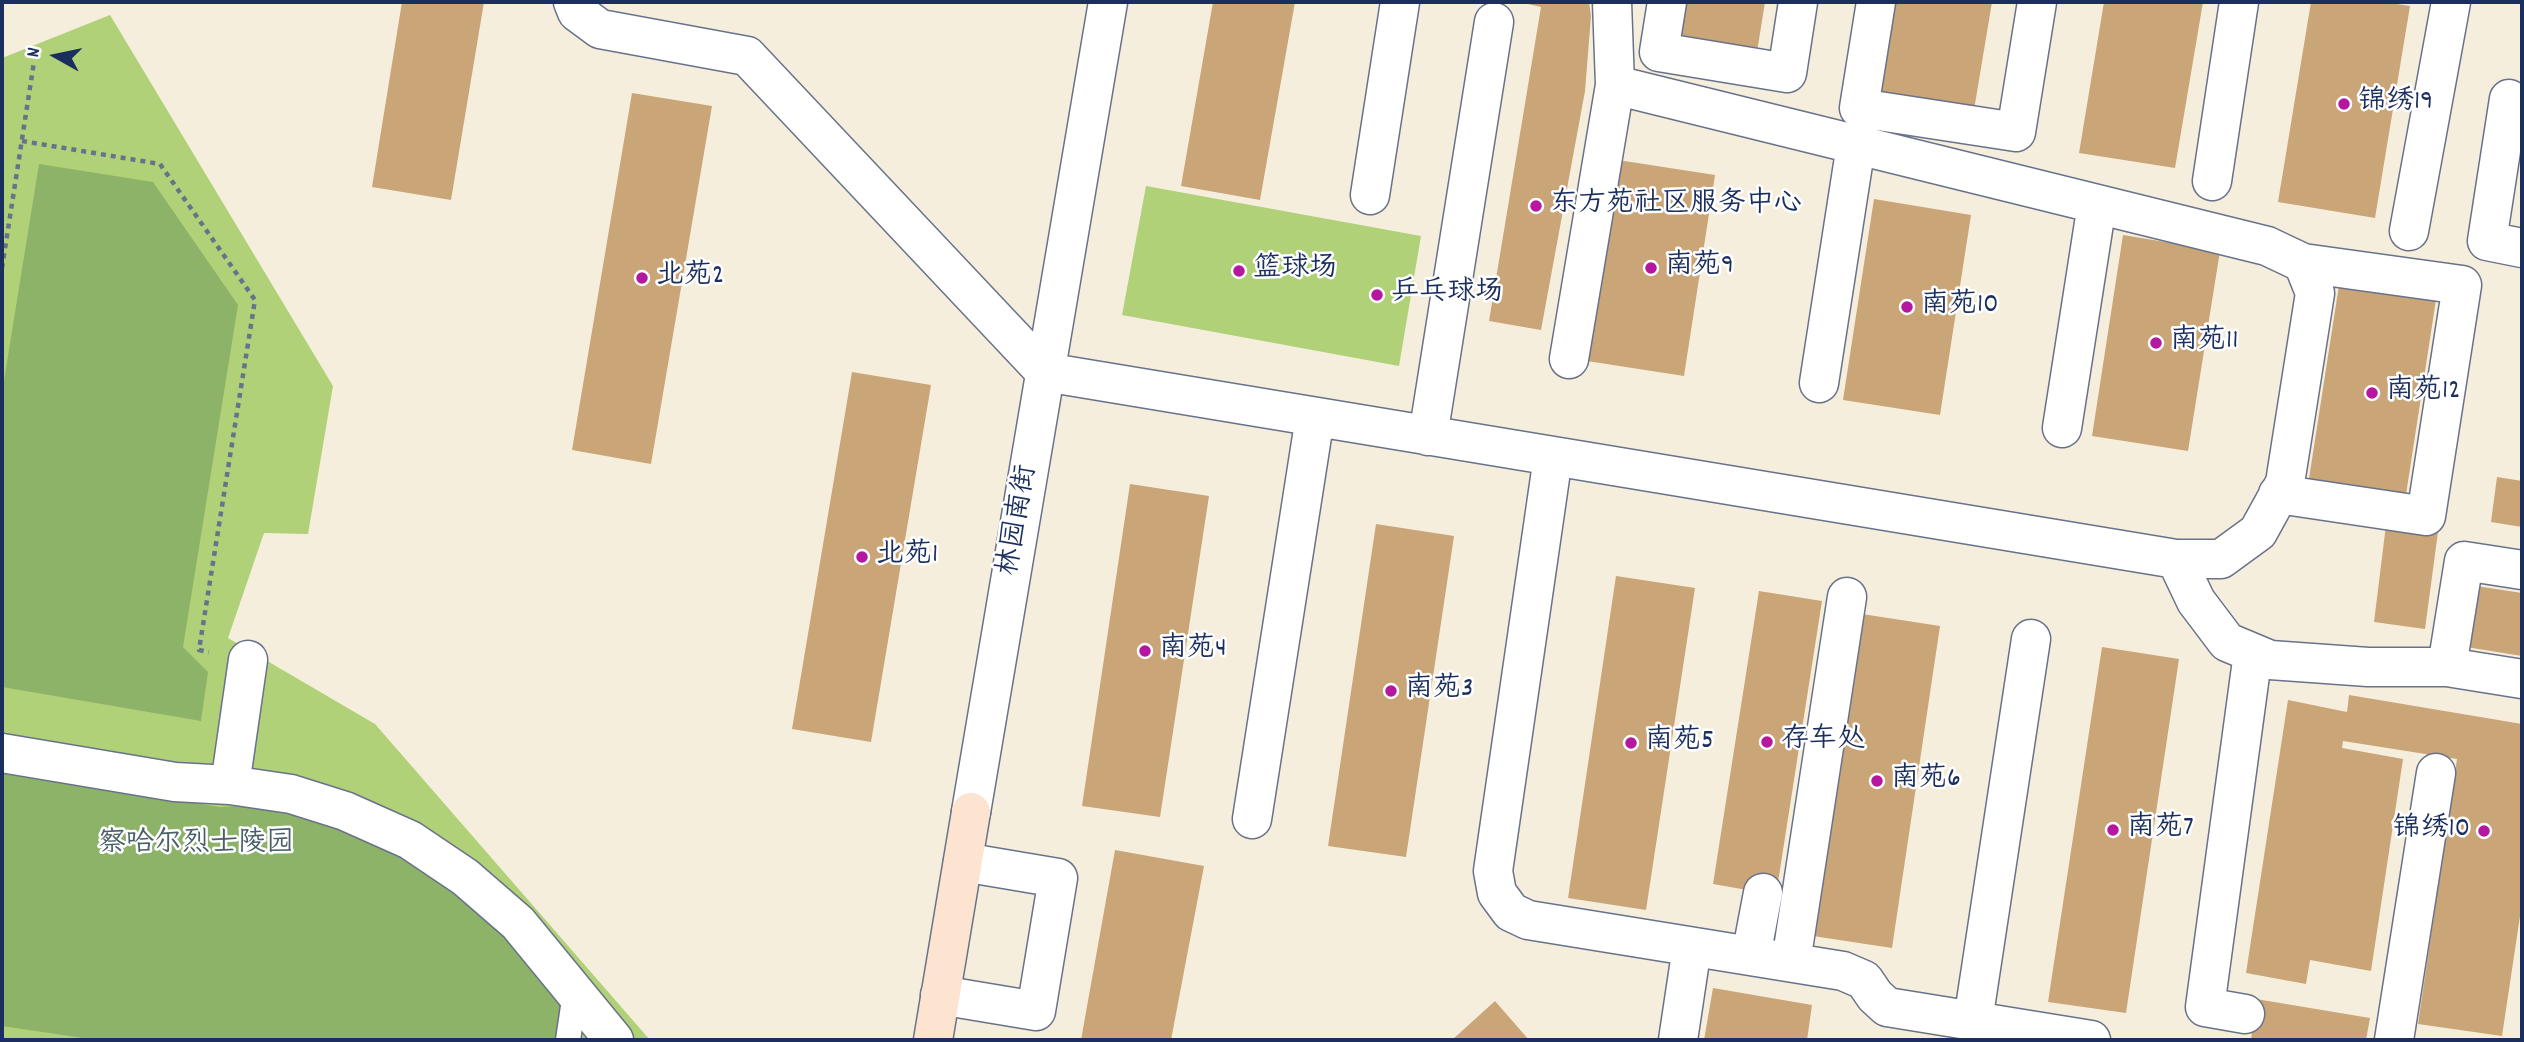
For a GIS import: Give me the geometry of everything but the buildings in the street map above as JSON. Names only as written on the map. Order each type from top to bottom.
[{"type":"main road","name":"林园南街","points":[[933,1040],[971,812]]},
{"type":"street","points":[[573,2],[578,12],[600,29],[747,56],[1045,372],[2176,559],[2221,559],[2258,532],[2285,483],[2315,293],[2303,263]]},
{"type":"street","name":"林园南街","points":[[971,812],[1108,2]]},
{"type":"street","points":[[1370,195],[1400,2]]},
{"type":"street","points":[[1569,359],[1615,85],[1612,2]]},
{"type":"street","points":[[1667,2],[1659,52],[1787,73],[1798,2]]},
{"type":"street","points":[[1876,2],[1859,108],[2016,132],[2037,2]]},
{"type":"street","points":[[2212,181],[2239,2]]},
{"type":"street","points":[[2409,231],[2451,2]]},
{"type":"street","points":[[1428,436],[1494,22]]},
{"type":"street","points":[[1615,85],[2267,246],[2303,263],[2462,285],[2426,516],[2278,494]]},
{"type":"street","points":[[2509,99],[2487,242],[2522,247]]},
{"type":"street","points":[[1819,383],[1856,145]]},
{"type":"street","points":[[2062,429],[2097,204]]},
{"type":"street","points":[[1252,819],[1315,417]]},
{"type":"street","points":[[1553,457],[1493,871],[1497,893],[1511,912],[1528,920],[1843,971],[1864,979],[1875,996],[1884,1023],[1973,1021],[2091,1040]]},
{"type":"street","points":[[2176,559],[2196,601],[2227,642],[2270,660],[2368,667],[2447,667],[2522,679]]},
{"type":"street","points":[[2447,667],[2464,561],[2522,570]]},
{"type":"street","points":[[1791,962],[1847,597]]},
{"type":"street","points":[[1973,1021],[2031,639]]},
{"type":"street","points":[[2245,1014],[2205,1007],[2253,653]]},
{"type":"street","points":[[230,785],[248,660]]},
{"type":"street","points":[[2,753],[176,782],[230,785],[291,794],[324,804],[410,840],[466,877],[518,923],[614,1040]]},
{"type":"street","points":[[2394,1040],[2436,773]]},
{"type":"street","points":[[940,995],[1035,1011],[1049,931],[1058,878],[963,862]]},
{"type":"street","points":[[1751,956],[1763,893]]},
{"type":"street","points":[[1678,1040],[1692,947]]},
{"type":"lane","points":[[568,1040],[575,993]]},
{"type":"path","points":[[2,268],[34,62]]},
{"type":"path","points":[[22,141],[160,164],[255,299],[199,650],[248,660]]},
{"type":"green space","name":"察哈尔烈士陵园","points":[[110,15],[333,386],[308,534],[264,533],[228,638],[375,724],[650,1040],[2,1040],[2,58]]},
{"type":"green space","points":[[39,164],[153,182],[238,305],[183,647],[208,672],[201,721],[2,687],[2,393]]},
{"type":"green space","name":"篮球场","points":[[1146,186],[1421,236],[1399,366],[1122,315]]},
{"type":"green space","points":[[2,770],[219,807],[260,805],[368,832],[494,922],[563,1001],[558,1040],[96,1040],[2,1026]]},
{"type":"place","name":"锦绣19","points":[[2344,104]]},
{"type":"place","name":"东方苑社区服务中心","points":[[1536,206]]},
{"type":"place","name":"南苑9","points":[[1651,268]]},
{"type":"place","name":"篮球场","points":[[1239,271]]},
{"type":"place","name":"北苑2","points":[[642,278]]},
{"type":"place","name":"乒乓球场","points":[[1377,295]]},
{"type":"place","name":"南苑10","points":[[1907,307]]},
{"type":"place","name":"南苑11","points":[[2156,343]]},
{"type":"place","name":"南苑12","points":[[2372,393]]},
{"type":"place","name":"北苑1","points":[[862,557]]},
{"type":"place","name":"南苑4","points":[[1145,651]]},
{"type":"place","name":"南苑3","points":[[1391,691]]},
{"type":"place","name":"存车处","points":[[1767,742]]},
{"type":"place","name":"南苑5","points":[[1631,743]]},
{"type":"place","name":"南苑6","points":[[1877,781]]},
{"type":"place","name":"南苑7","points":[[2113,830]]},
{"type":"place","name":"锦绣10","points":[[2484,831]]}]
